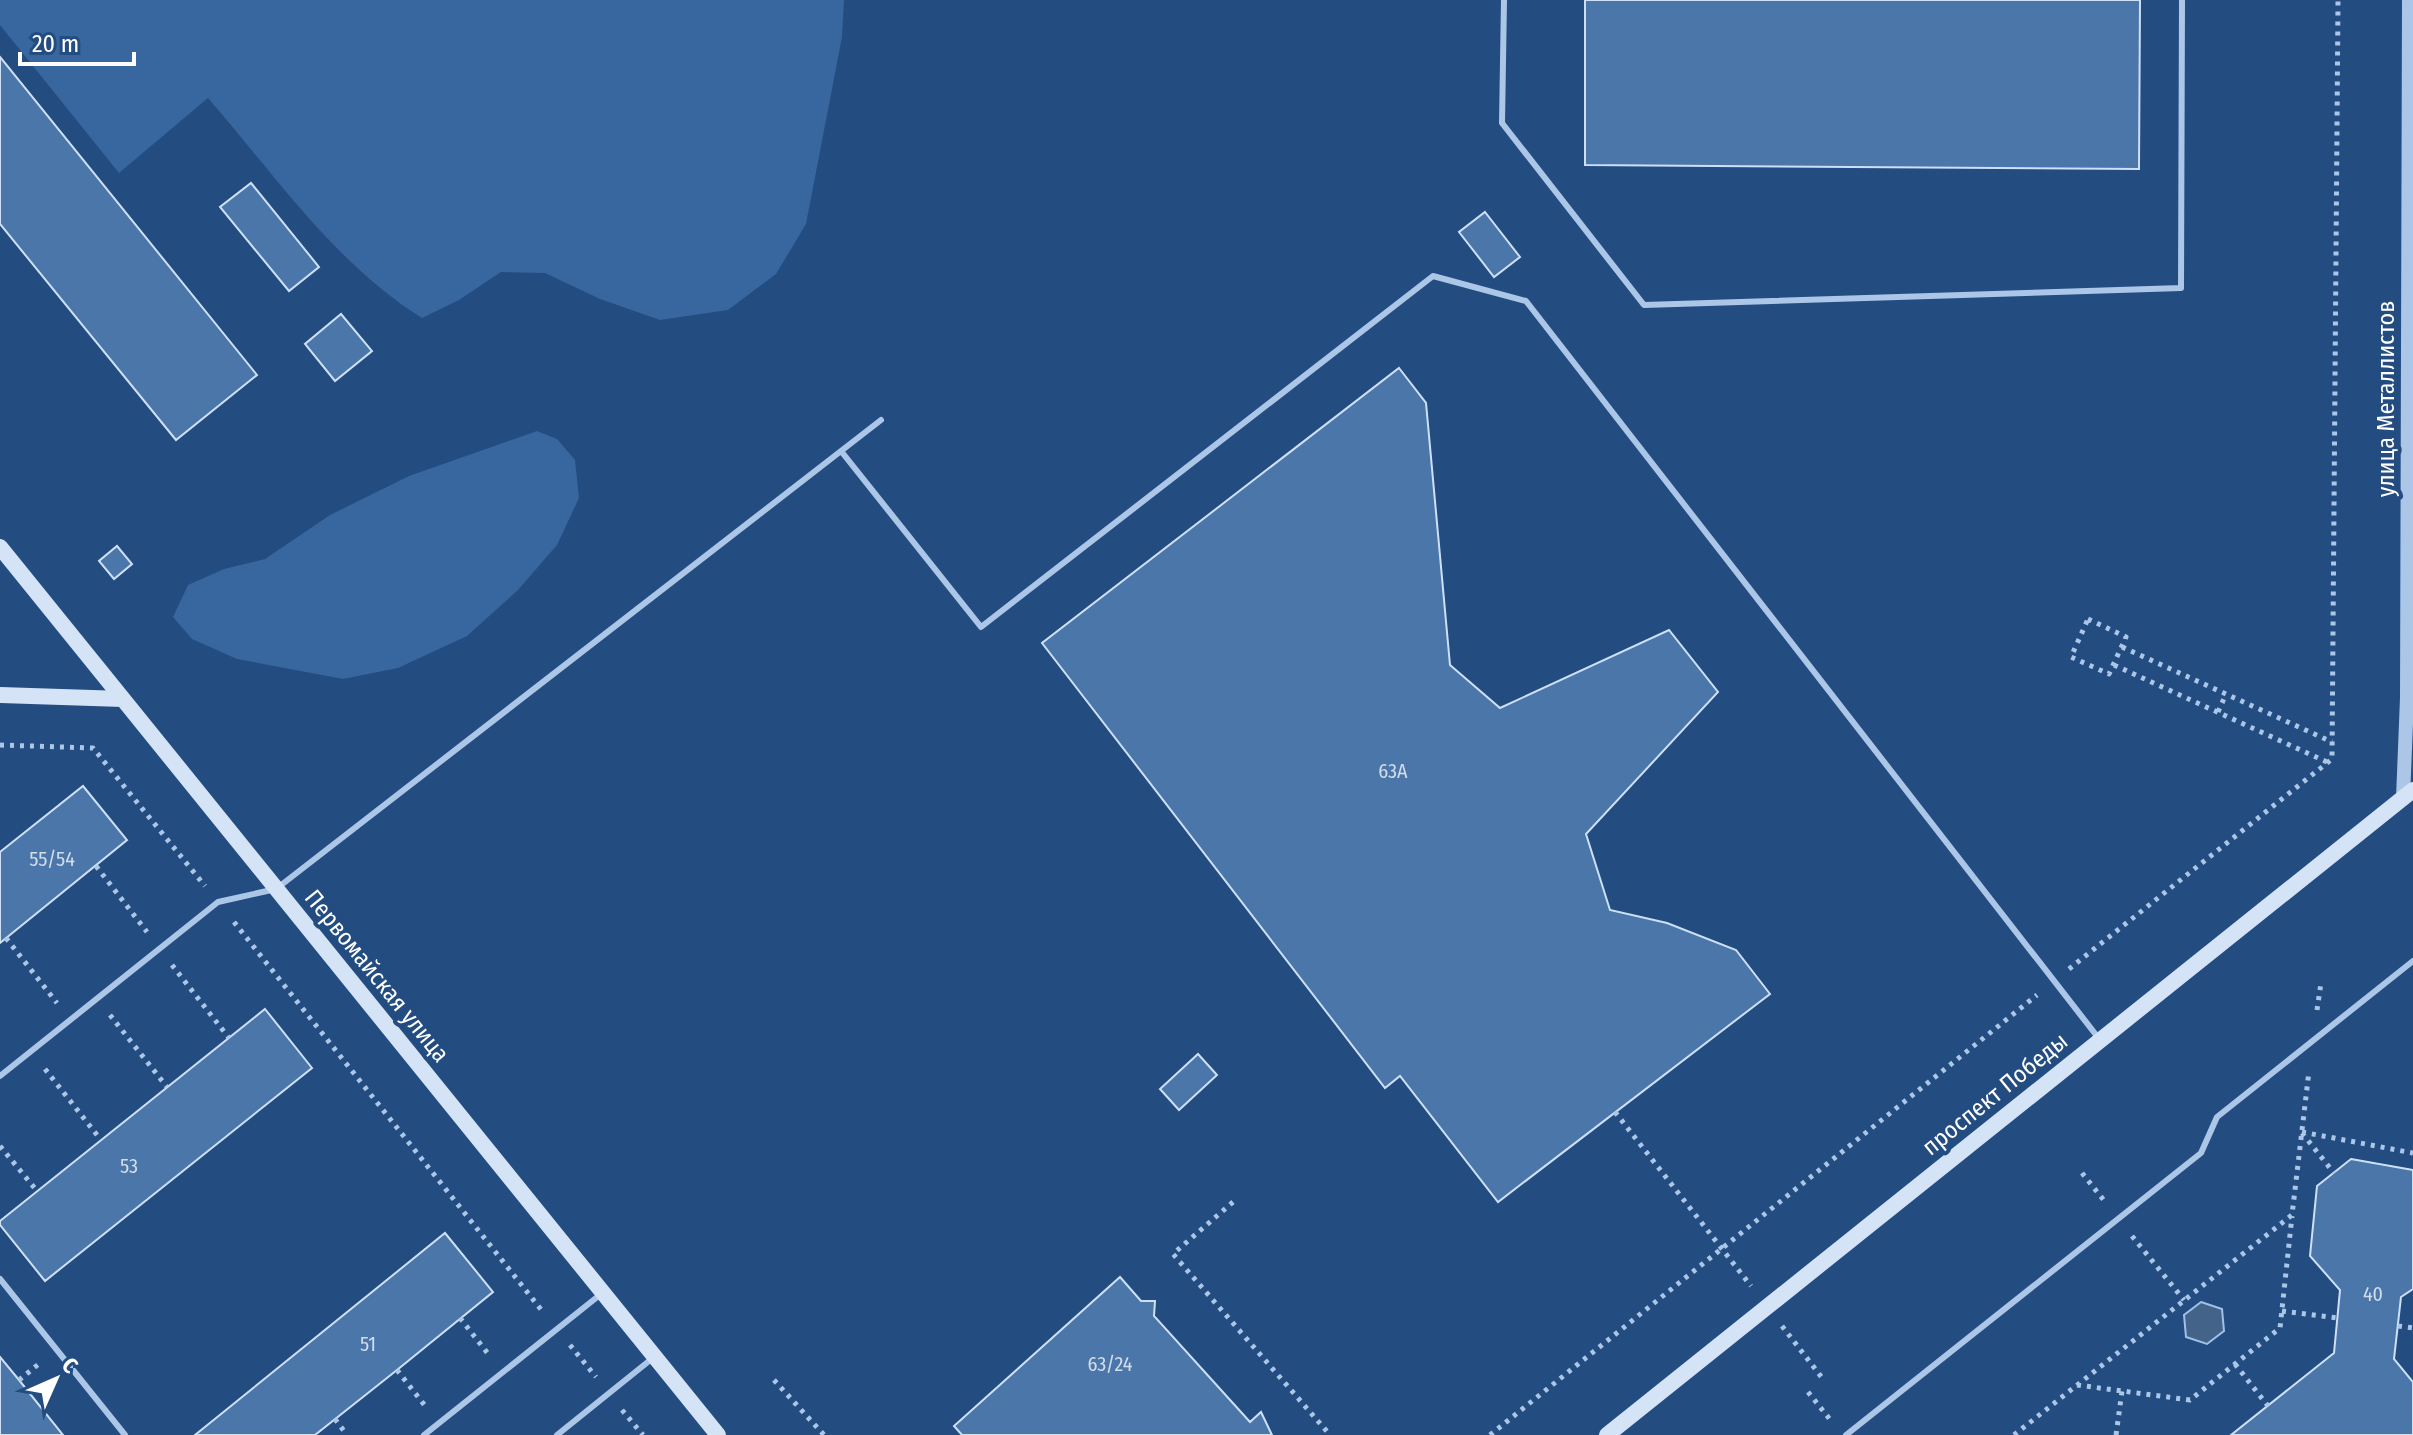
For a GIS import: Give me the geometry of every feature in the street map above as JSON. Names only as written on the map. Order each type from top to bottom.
[{"type":"main road","name":"Первомайская улица","points":[[0,547],[718,1435]]},
{"type":"main road","points":[[0,695],[123,699]]},
{"type":"main road","name":"проспект Победы","points":[[1607,1435],[2408,794]]},
{"type":"street","name":"улица Металлистов","points":[[2408,794],[2409,0]]},
{"type":"lane","points":[[1504,0],[1502,123],[1644,305],[2181,288],[2182,0]]},
{"type":"lane","points":[[841,451],[981,627],[1433,276],[1526,301],[2101,1040]]},
{"type":"lane","points":[[0,1076],[218,902],[276,889],[881,420]]},
{"type":"lane","points":[[1846,1435],[2201,1153],[2217,1117],[2413,961]]},
{"type":"lane","points":[[0,1279],[125,1435]]},
{"type":"lane","points":[[424,1435],[603,1292]]},
{"type":"lane","points":[[557,1435],[655,1356]]},
{"type":"path","points":[[1490,1435],[2332,759],[2338,0]]},
{"type":"path","points":[[2088,619],[2126,637],[2114,665],[2109,674],[2071,657],[2088,619]]},
{"type":"path","points":[[2122,647],[2332,742]]},
{"type":"path","points":[[2114,665],[2327,762]]},
{"type":"path","points":[[2218,712],[2226,694]]},
{"type":"path","points":[[0,745],[93,748],[643,1435]]},
{"type":"path","points":[[6,938],[70,1020]]},
{"type":"path","points":[[2077,1385],[2190,1400],[2280,1328],[2321,983]]},
{"type":"path","points":[[97,999],[167,1087]]},
{"type":"path","points":[[31,1052],[101,1140]]},
{"type":"path","points":[[1615,1112],[1823,1379]]},
{"type":"path","points":[[2302,1132],[2413,1153]]},
{"type":"path","points":[[2302,1132],[2334,1173]]},
{"type":"path","points":[[0,1146],[37,1191]]},
{"type":"path","points":[[1233,1202],[1173,1254],[1330,1435]]},
{"type":"path","points":[[2014,1435],[2292,1215]]},
{"type":"path","points":[[2282,1311],[2337,1318]]},
{"type":"path","points":[[460,1318],[503,1372]]},
{"type":"path","points":[[2398,1326],[2413,1328]]},
{"type":"path","points":[[2235,1364],[2268,1406]]},
{"type":"path","points":[[397,1370],[439,1423]]},
{"type":"path","points":[[774,1380],[824,1435]]},
{"type":"path","points":[[2116,1435],[2122,1391]]},
{"type":"path","points":[[1808,1392],[1834,1424]]},
{"type":"path","points":[[335,1419],[347,1435]]},
{"type":"shaded area","points":[[0,0],[844,0],[842,37],[806,224],[776,274],[728,310],[660,320],[600,299],[545,273],[501,272],[459,300],[422,318],[390,296],[333,245],[208,98],[119,173],[0,25]]},
{"type":"shaded area","points":[[537,431],[557,439],[575,460],[579,498],[557,545],[518,590],[467,636],[398,668],[343,679],[237,659],[192,639],[173,617],[188,585],[224,569],[265,559],[330,515],[409,476]]},
{"type":"shaded area","points":[[2201,1302],[2222,1309],[2224,1331],[2207,1344],[2186,1337],[2184,1315]]},
{"type":"building","points":[[1585,0],[2140,0],[2139,169],[1585,165]]},
{"type":"building","points":[[0,57],[257,375],[176,440],[0,224]]},
{"type":"building","points":[[251,183],[319,267],[289,291],[220,207]]},
{"type":"building","points":[[1485,212],[1520,257],[1494,277],[1459,232]]},
{"type":"building","points":[[341,314],[372,351],[335,381],[305,344]]},
{"type":"building","points":[[1399,368],[1426,403],[1450,665],[1500,708],[1669,630],[1718,692],[1586,834],[1610,910],[1667,923],[1736,950],[1770,994],[1498,1202],[1400,1076],[1385,1088],[1042,643]]},
{"type":"building","points":[[117,546],[132,564],[114,579],[99,561]]},
{"type":"building","points":[[83,786],[127,840],[0,943],[0,852]]},
{"type":"building","points":[[265,1009],[312,1068],[45,1281],[0,1221]]},
{"type":"building","points":[[1198,1054],[1217,1075],[1179,1110],[1160,1089]]},
{"type":"building","points":[[2351,1159],[2413,1170],[2413,1289],[2401,1297],[2394,1359],[2413,1382],[2413,1435],[2231,1435],[2334,1353],[2340,1290],[2310,1256],[2317,1186]]},
{"type":"building","points":[[445,1233],[493,1292],[397,1370],[315,1435],[195,1435]]},
{"type":"building","points":[[1120,1277],[1141,1301],[1155,1301],[1154,1316],[1250,1422],[1261,1412],[1272,1435],[962,1435],[954,1426]]},
{"type":"building","points":[[0,1357],[19,1380],[63,1435],[0,1435]]}]
